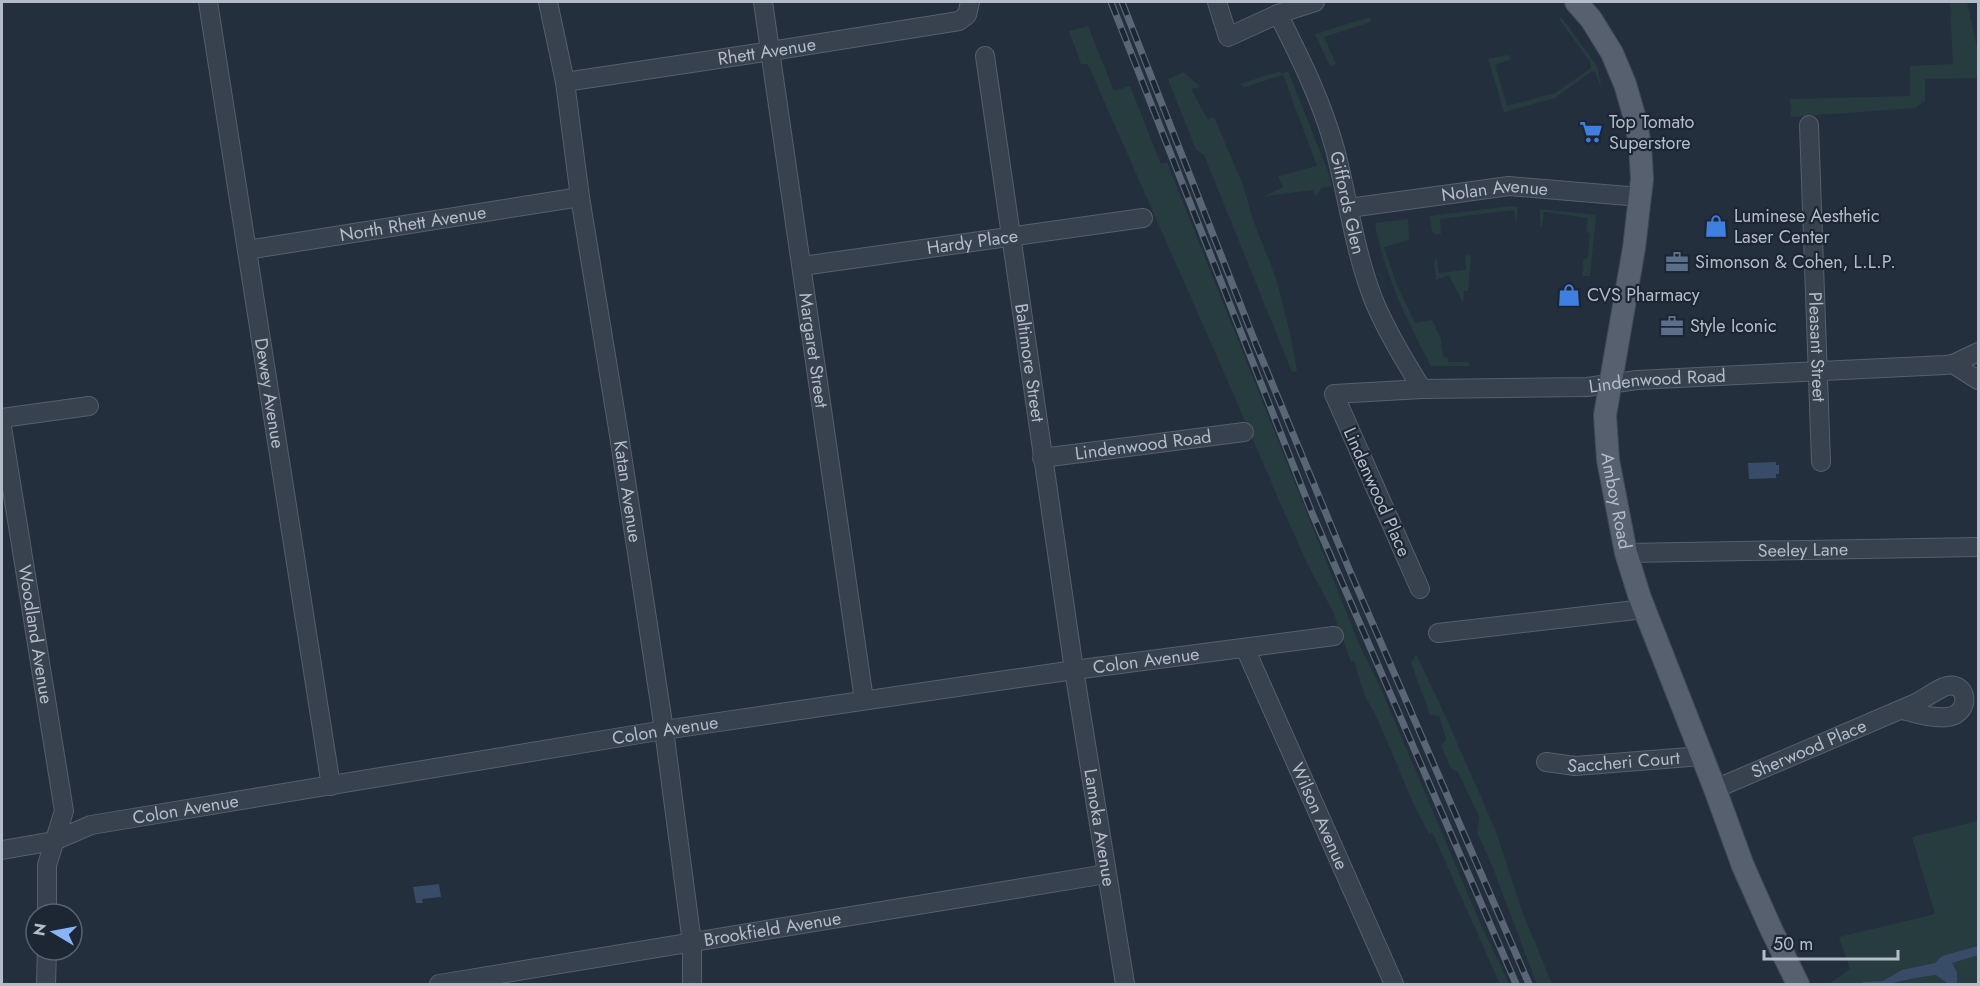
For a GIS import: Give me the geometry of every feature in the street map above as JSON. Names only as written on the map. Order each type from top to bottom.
[{"type":"main road","name":"Amboy Road","points":[[1576,2],[1589,10],[1612,53],[1625,84],[1640,144],[1642,179],[1640,197],[1624,310],[1605,415],[1608,460],[1626,553],[1644,609],[1743,866],[1798,984]]},
{"type":"street","name":"Dewey Avenue","points":[[208,2],[331,786]]},
{"type":"street","name":"Katan Avenue","points":[[549,2],[566,82],[580,197],[664,730],[692,943],[692,984]]},
{"type":"street","name":"Margaret Street","points":[[763,2],[864,700]]},
{"type":"street","points":[[1217,2],[1228,37],[1278,14],[1315,2]]},
{"type":"street","name":"Rhett Avenue","points":[[566,82],[958,21],[969,8]]},
{"type":"street","name":"Giffords Glen","points":[[1278,14],[1310,80],[1334,146],[1359,254],[1374,300],[1395,344],[1422,389]]},
{"type":"street","name":"Baltimore Street","points":[[986,56],[1074,670]]},
{"type":"street","name":"Pleasant Street","points":[[1809,125],[1821,462]]},
{"type":"street","name":"Nolan Avenue","points":[[1349,208],[1509,186],[1640,197]]},
{"type":"street","name":"North Rhett Avenue","points":[[247,250],[580,197]]},
{"type":"street","name":"Hardy Place","points":[[802,266],[1143,218]]},
{"type":"street","name":"Lindenwood Road","points":[[1334,394],[1422,389],[1587,387],[1637,380],[1953,364],[1978,352]]},
{"type":"street","points":[[1953,364],[1978,380]]},
{"type":"street","name":"Lindenwood Place","points":[[1334,394],[1420,589]]},
{"type":"street","points":[[2,418],[89,406]]},
{"type":"street","name":"Woodland Avenue","points":[[2,427],[64,811],[46,865],[46,902]]},
{"type":"street","name":"Lindenwood Road","points":[[1042,458],[1244,432]]},
{"type":"street","name":"Seeley Lane","points":[[1626,553],[1978,547]]},
{"type":"street","points":[[1438,633],[1644,609]]},
{"type":"street","name":"Colon Avenue","points":[[2,850],[54,841],[91,825],[664,730],[1074,670],[1334,636]]},
{"type":"street","name":"Wilson Avenue","points":[[1245,648],[1395,984]]},
{"type":"street","name":"Lamoka Avenue","points":[[1074,670],[1125,984]]},
{"type":"street","name":"Sherwood Place","points":[[1715,789],[1902,710]]},
{"type":"street","name":"Saccheri Court","points":[[1546,762],[1575,766],[1702,756]]},
{"type":"street","name":"Brookfield Avenue","points":[[439,984],[1106,874]]},
{"type":"street","points":[[46,962],[46,984]]},
{"type":"green space","points":[[1950,2],[1967,2],[1978,52],[1978,78],[1925,79],[1925,101],[1915,108],[1791,117],[1790,99],[1910,96],[1910,66],[1953,64]]},
{"type":"green space","points":[[1370,17],[1371,22],[1324,37],[1336,64],[1330,66],[1315,34]]},
{"type":"green space","points":[[1561,17],[1597,66],[1601,84],[1595,72],[1592,71],[1555,98],[1504,112],[1488,59],[1507,55],[1511,57],[1495,65],[1507,106],[1555,93],[1591,68],[1590,62],[1560,20]]},
{"type":"green space","points":[[1088,26],[1114,91],[1130,86],[1161,164],[1167,162],[1359,644],[1382,691],[1477,916],[1509,984],[1500,984],[1432,832],[1429,834],[1414,805],[1377,718],[1365,696],[1354,661],[1351,662],[1333,612],[1307,563],[1281,505],[1089,67],[1087,64],[1081,64],[1069,31]]},
{"type":"green space","points":[[1280,71],[1281,74],[1288,71],[1329,174],[1332,186],[1322,188],[1315,197],[1313,190],[1265,196],[1283,187],[1278,176],[1317,166],[1283,75],[1245,87],[1240,84]]},
{"type":"green space","points":[[1184,72],[1200,87],[1191,89],[1208,120],[1214,117],[1243,185],[1253,220],[1276,278],[1297,371],[1292,372],[1204,155],[1196,150],[1168,79]]},
{"type":"green space","points":[[1518,207],[1516,223],[1514,210],[1440,219],[1441,234],[1435,234],[1432,231],[1430,216]]},
{"type":"green space","points":[[1540,209],[1596,215],[1590,276],[1582,276],[1583,261],[1588,256],[1590,234],[1586,231],[1588,218],[1544,212],[1540,227]]},
{"type":"green space","points":[[1408,219],[1409,240],[1384,247],[1397,285],[1415,323],[1432,320],[1441,339],[1444,357],[1449,362],[1467,362],[1470,366],[1431,366],[1397,296],[1375,223]]},
{"type":"green space","points":[[1465,256],[1471,257],[1468,291],[1464,291],[1463,303],[1449,275],[1436,280],[1434,261],[1437,260],[1439,273],[1466,270]]},
{"type":"green space","points":[[1416,654],[1495,829],[1522,911],[1552,984],[1537,984],[1477,832],[1479,817],[1458,772],[1451,768],[1441,746],[1446,739],[1439,716],[1430,715],[1411,663]]},
{"type":"green space","points":[[1978,821],[1978,984],[1829,984],[1850,969],[1839,937],[1935,914],[1912,837]]},
{"type":"water","points":[[1776,462],[1776,465],[1779,465],[1779,474],[1776,474],[1776,478],[1749,479],[1748,463]]},
{"type":"water","points":[[439,884],[441,897],[422,899],[423,903],[416,903],[413,887]]},
{"type":"water","points":[[1978,946],[1978,955],[1952,963],[1957,972],[1957,984],[1948,984],[1936,975],[1887,984],[1859,984],[1883,981],[1902,970],[1935,963],[1942,956]]},
{"type":"railway","points":[[1111,2],[1312,513],[1516,984]]},
{"type":"railway","points":[[1122,2],[1257,347],[1349,569],[1529,984]]},
{"type":"place","name":"Top Tomato Superstore","points":[[1591,132]]},
{"type":"place","name":"Luminese Aesthetic Laser Center","points":[[1716,226]]},
{"type":"place","name":"Simonson & Cohen, L.L.P.","points":[[1677,262]]},
{"type":"place","name":"CVS Pharmacy","points":[[1569,295]]},
{"type":"place","name":"Style Iconic","points":[[1672,326]]}]
